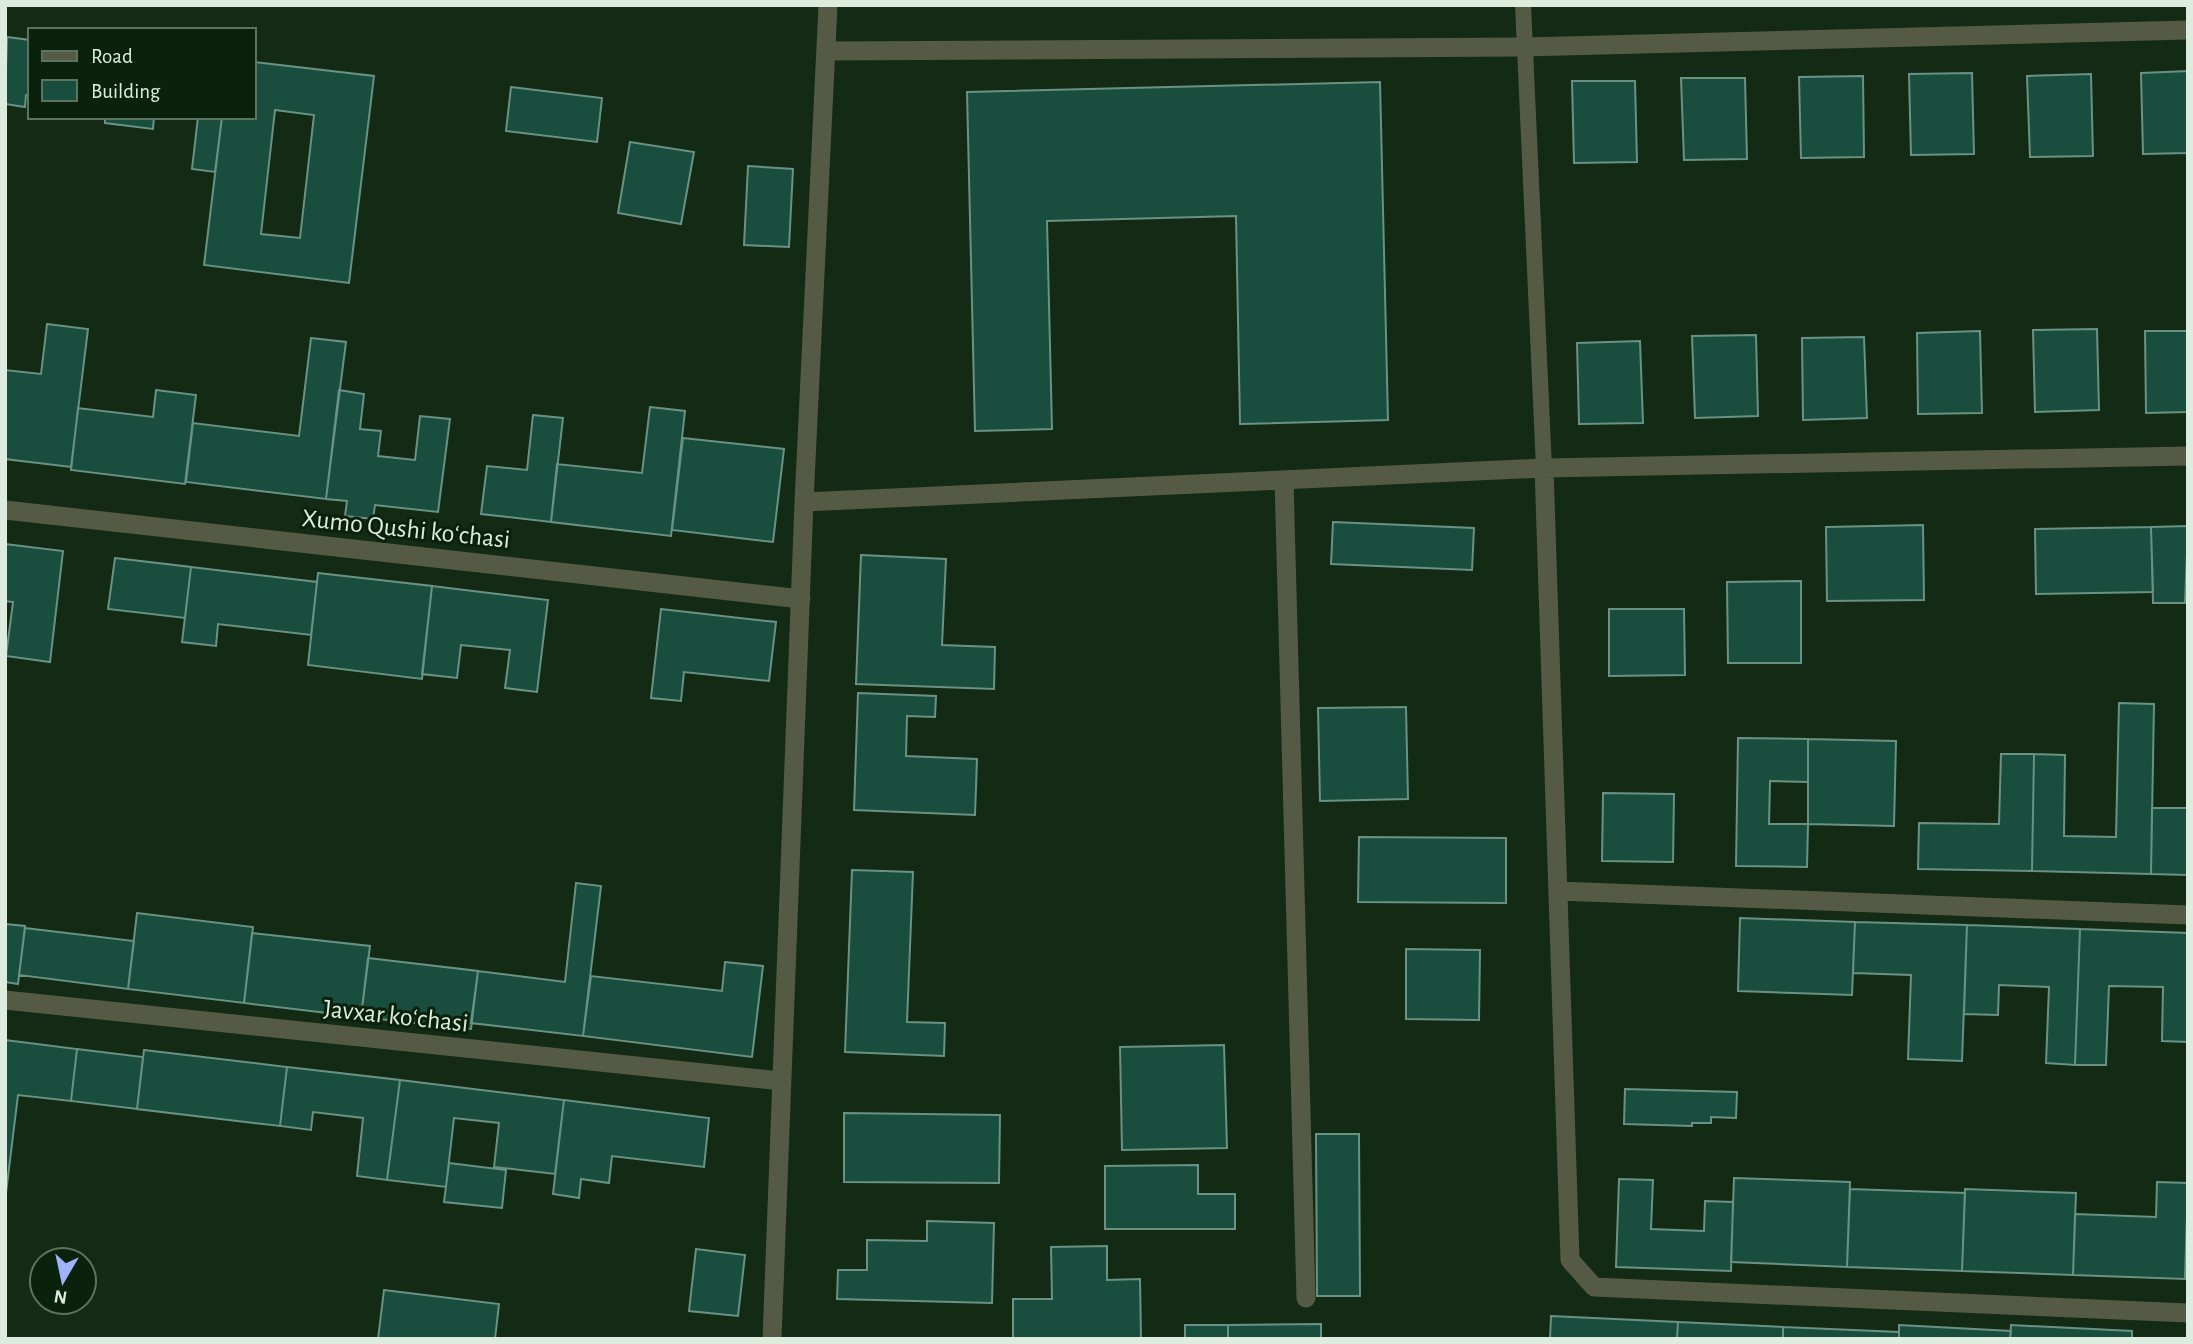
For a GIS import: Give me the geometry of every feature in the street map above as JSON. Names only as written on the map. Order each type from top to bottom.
[{"type":"street","points":[[772,1339],[804,502],[828,5]]},
{"type":"street","points":[[825,51],[1524,47],[2188,30]]},
{"type":"street","points":[[804,502],[1544,468],[2188,456]]},
{"type":"street","points":[[1544,468],[1570,1260],[1594,1287],[2188,1313]]},
{"type":"street","points":[[1284,480],[1306,1298]]},
{"type":"street","name":"Xumo Qushi koʻchasi","points":[[5,510],[801,599]]},
{"type":"street","points":[[1559,891],[2188,915]]},
{"type":"street","name":"Javxar koʻchasi","points":[[5,1000],[781,1081]]},
{"type":"lane","points":[[1523,5],[1544,468]]},
{"type":"building","points":[[7,37],[28,40],[28,95],[25,107],[5,104]]},
{"type":"building","points":[[256,62],[374,76],[349,283],[204,265],[222,119],[256,119]],"holes":[[[275,110],[314,115],[300,238],[261,234]]]},
{"type":"building","points":[[2188,71],[2188,153],[2143,154],[2141,73]]},
{"type":"building","points":[[1972,73],[1974,154],[1911,155],[1909,74]]},
{"type":"building","points":[[2091,74],[2093,156],[2030,157],[2027,76]]},
{"type":"building","points":[[1863,76],[1864,157],[1801,158],[1799,77]]},
{"type":"building","points":[[1681,78],[1745,78],[1747,159],[1684,160]]},
{"type":"building","points":[[1572,81],[1635,81],[1637,162],[1574,163]]},
{"type":"building","points":[[1380,82],[1388,420],[1240,424],[1236,216],[1047,221],[1052,429],[975,431],[967,92]]},
{"type":"building","points":[[511,87],[602,98],[597,142],[506,131]]},
{"type":"building","points":[[105,119],[154,119],[153,129],[105,123]]},
{"type":"building","points":[[198,119],[222,119],[215,172],[192,169]]},
{"type":"building","points":[[630,142],[694,152],[681,224],[618,213]]},
{"type":"building","points":[[748,166],[793,169],[789,247],[744,245]]},
{"type":"building","points":[[47,324],[88,329],[71,467],[5,459],[5,370],[41,374]]},
{"type":"building","points":[[2097,329],[2099,410],[2035,412],[2033,330]]},
{"type":"building","points":[[1980,331],[1982,413],[1918,414],[1917,333]]},
{"type":"building","points":[[2145,331],[2188,331],[2188,412],[2146,413]]},
{"type":"building","points":[[1756,335],[1758,416],[1695,418],[1692,336]]},
{"type":"building","points":[[1864,337],[1867,418],[1803,420],[1802,338]]},
{"type":"building","points":[[311,338],[346,342],[326,499],[186,482],[193,423],[299,436]]},
{"type":"building","points":[[1640,341],[1643,423],[1579,424],[1577,343]]},
{"type":"building","points":[[156,390],[196,395],[185,484],[71,470],[78,408],[153,417]]},
{"type":"building","points":[[339,390],[364,394],[360,429],[381,431],[378,456],[415,460],[420,416],[450,419],[438,512],[375,505],[373,519],[345,516],[347,501],[326,499]]},
{"type":"building","points":[[650,407],[685,411],[671,536],[551,522],[557,464],[642,473]]},
{"type":"building","points":[[533,415],[563,418],[551,522],[481,514],[487,466],[527,470]]},
{"type":"building","points":[[683,438],[784,449],[773,542],[672,530]]},
{"type":"building","points":[[1333,522],[1474,528],[1472,570],[1331,564]]},
{"type":"building","points":[[1923,525],[1924,600],[1827,601],[1826,527]]},
{"type":"building","points":[[2188,526],[2185,603],[2153,603],[2151,527]]},
{"type":"building","points":[[2151,527],[2153,592],[2036,594],[2035,529]]},
{"type":"building","points":[[5,544],[63,551],[50,662],[6,656],[13,602],[5,601]]},
{"type":"building","points":[[861,555],[946,559],[942,645],[995,647],[994,689],[856,684]]},
{"type":"building","points":[[115,558],[191,567],[185,618],[108,609]]},
{"type":"building","points":[[191,567],[317,582],[311,635],[218,624],[216,646],[182,642]]},
{"type":"building","points":[[318,573],[432,586],[422,679],[308,665]]},
{"type":"building","points":[[1801,581],[1801,663],[1728,663],[1727,582]]},
{"type":"building","points":[[432,586],[548,600],[537,692],[505,688],[510,650],[461,645],[457,678],[422,674]]},
{"type":"building","points":[[661,609],[776,622],[769,681],[684,672],[681,701],[651,698]]},
{"type":"building","points":[[1609,609],[1684,609],[1685,675],[1609,676]]},
{"type":"building","points":[[858,693],[936,696],[935,717],[907,716],[906,756],[977,759],[975,815],[854,810]]},
{"type":"building","points":[[2119,703],[2154,704],[2151,874],[2032,871],[2034,754],[2065,755],[2064,836],[2116,837]]},
{"type":"building","points":[[1406,707],[1408,799],[1320,801],[1318,708]]},
{"type":"building","points":[[1738,738],[1808,739],[1808,782],[1770,781],[1769,824],[1808,824],[1807,867],[1736,866]]},
{"type":"building","points":[[1808,739],[1896,741],[1894,826],[1808,824]]},
{"type":"building","points":[[2001,754],[2034,754],[2032,871],[1918,869],[1919,823],[1999,824]]},
{"type":"building","points":[[1603,793],[1674,794],[1673,862],[1602,861]]},
{"type":"building","points":[[2152,808],[2188,808],[2188,875],[2151,874]]},
{"type":"building","points":[[1359,837],[1506,838],[1506,903],[1358,902]]},
{"type":"building","points":[[852,870],[913,872],[907,1022],[945,1023],[944,1056],[845,1052]]},
{"type":"building","points":[[576,883],[601,886],[583,1036],[471,1023],[478,971],[565,982]]},
{"type":"building","points":[[137,913],[253,927],[244,1003],[128,989]]},
{"type":"building","points":[[1740,918],[1855,922],[1852,995],[1738,991]]},
{"type":"building","points":[[1855,922],[1967,925],[1962,1061],[1908,1059],[1911,975],[1853,973]]},
{"type":"building","points":[[5,924],[25,926],[18,984],[5,982]]},
{"type":"building","points":[[1967,925],[2080,929],[2075,1065],[2046,1063],[2049,987],[1999,985],[1998,1015],[1964,1014]]},
{"type":"building","points":[[25,928],[134,941],[128,989],[19,975]]},
{"type":"building","points":[[2080,929],[2188,933],[2188,1042],[2162,1041],[2163,987],[2109,986],[2106,1065],[2075,1065]]},
{"type":"building","points":[[252,933],[370,946],[361,1017],[244,1003]]},
{"type":"building","points":[[1406,949],[1480,950],[1479,1020],[1406,1019]]},
{"type":"building","points":[[368,958],[478,971],[471,1029],[361,1017]]},
{"type":"building","points":[[725,962],[763,966],[752,1057],[583,1036],[591,976],[722,991]]},
{"type":"building","points":[[5,1040],[77,1049],[71,1101],[18,1095],[5,1201]]},
{"type":"building","points":[[1224,1045],[1227,1148],[1122,1150],[1120,1047]]},
{"type":"building","points":[[77,1049],[143,1057],[137,1109],[71,1101]]},
{"type":"building","points":[[144,1050],[287,1067],[280,1126],[137,1109]]},
{"type":"building","points":[[287,1067],[400,1080],[387,1180],[357,1176],[363,1118],[313,1112],[311,1130],[280,1126]]},
{"type":"building","points":[[400,1080],[564,1100],[555,1174],[494,1167],[499,1123],[454,1118],[446,1187],[387,1180]]},
{"type":"building","points":[[1625,1089],[1737,1092],[1736,1118],[1711,1117],[1711,1123],[1692,1123],[1692,1126],[1624,1124]]},
{"type":"building","points":[[564,1100],[709,1118],[704,1167],[612,1156],[609,1183],[581,1179],[579,1198],[553,1194]]},
{"type":"building","points":[[844,1113],[1000,1115],[999,1183],[844,1182]]},
{"type":"building","points":[[1316,1134],[1359,1134],[1360,1296],[1317,1296]]},
{"type":"building","points":[[449,1163],[506,1170],[502,1208],[444,1202]]},
{"type":"building","points":[[1198,1165],[1198,1194],[1235,1194],[1235,1229],[1105,1229],[1105,1166]]},
{"type":"building","points":[[1734,1178],[1850,1182],[1847,1267],[1731,1262]]},
{"type":"building","points":[[1619,1179],[1653,1180],[1651,1229],[1704,1231],[1705,1201],[1733,1202],[1731,1271],[1616,1267]]},
{"type":"building","points":[[2157,1182],[2188,1183],[2185,1279],[2073,1275],[2075,1214],[2156,1217]]},
{"type":"building","points":[[1850,1189],[1965,1193],[1962,1271],[1847,1267]]},
{"type":"building","points":[[1965,1189],[2076,1193],[2073,1275],[1962,1271]]},
{"type":"building","points":[[927,1221],[994,1223],[992,1303],[837,1299],[838,1270],[867,1270],[867,1240],[927,1241]]},
{"type":"building","points":[[1107,1246],[1107,1280],[1140,1279],[1141,1339],[1013,1339],[1013,1299],[1052,1299],[1051,1247]]},
{"type":"building","points":[[696,1249],[745,1255],[738,1316],[689,1311]]},
{"type":"building","points":[[384,1290],[499,1304],[495,1339],[378,1339]]},
{"type":"building","points":[[1551,1316],[1678,1322],[1677,1339],[1550,1339]]},
{"type":"building","points":[[1678,1322],[1783,1327],[1783,1339],[1677,1339]]},
{"type":"building","points":[[1321,1324],[1321,1339],[1228,1339],[1228,1325]]},
{"type":"building","points":[[1185,1325],[1228,1325],[1228,1339],[1185,1339]]},
{"type":"building","points":[[1899,1325],[2011,1331],[2010,1339],[1899,1339]]},
{"type":"building","points":[[2011,1325],[2132,1331],[2132,1339],[2010,1339]]},
{"type":"building","points":[[1783,1327],[1899,1332],[1899,1339],[1783,1339]]}]
